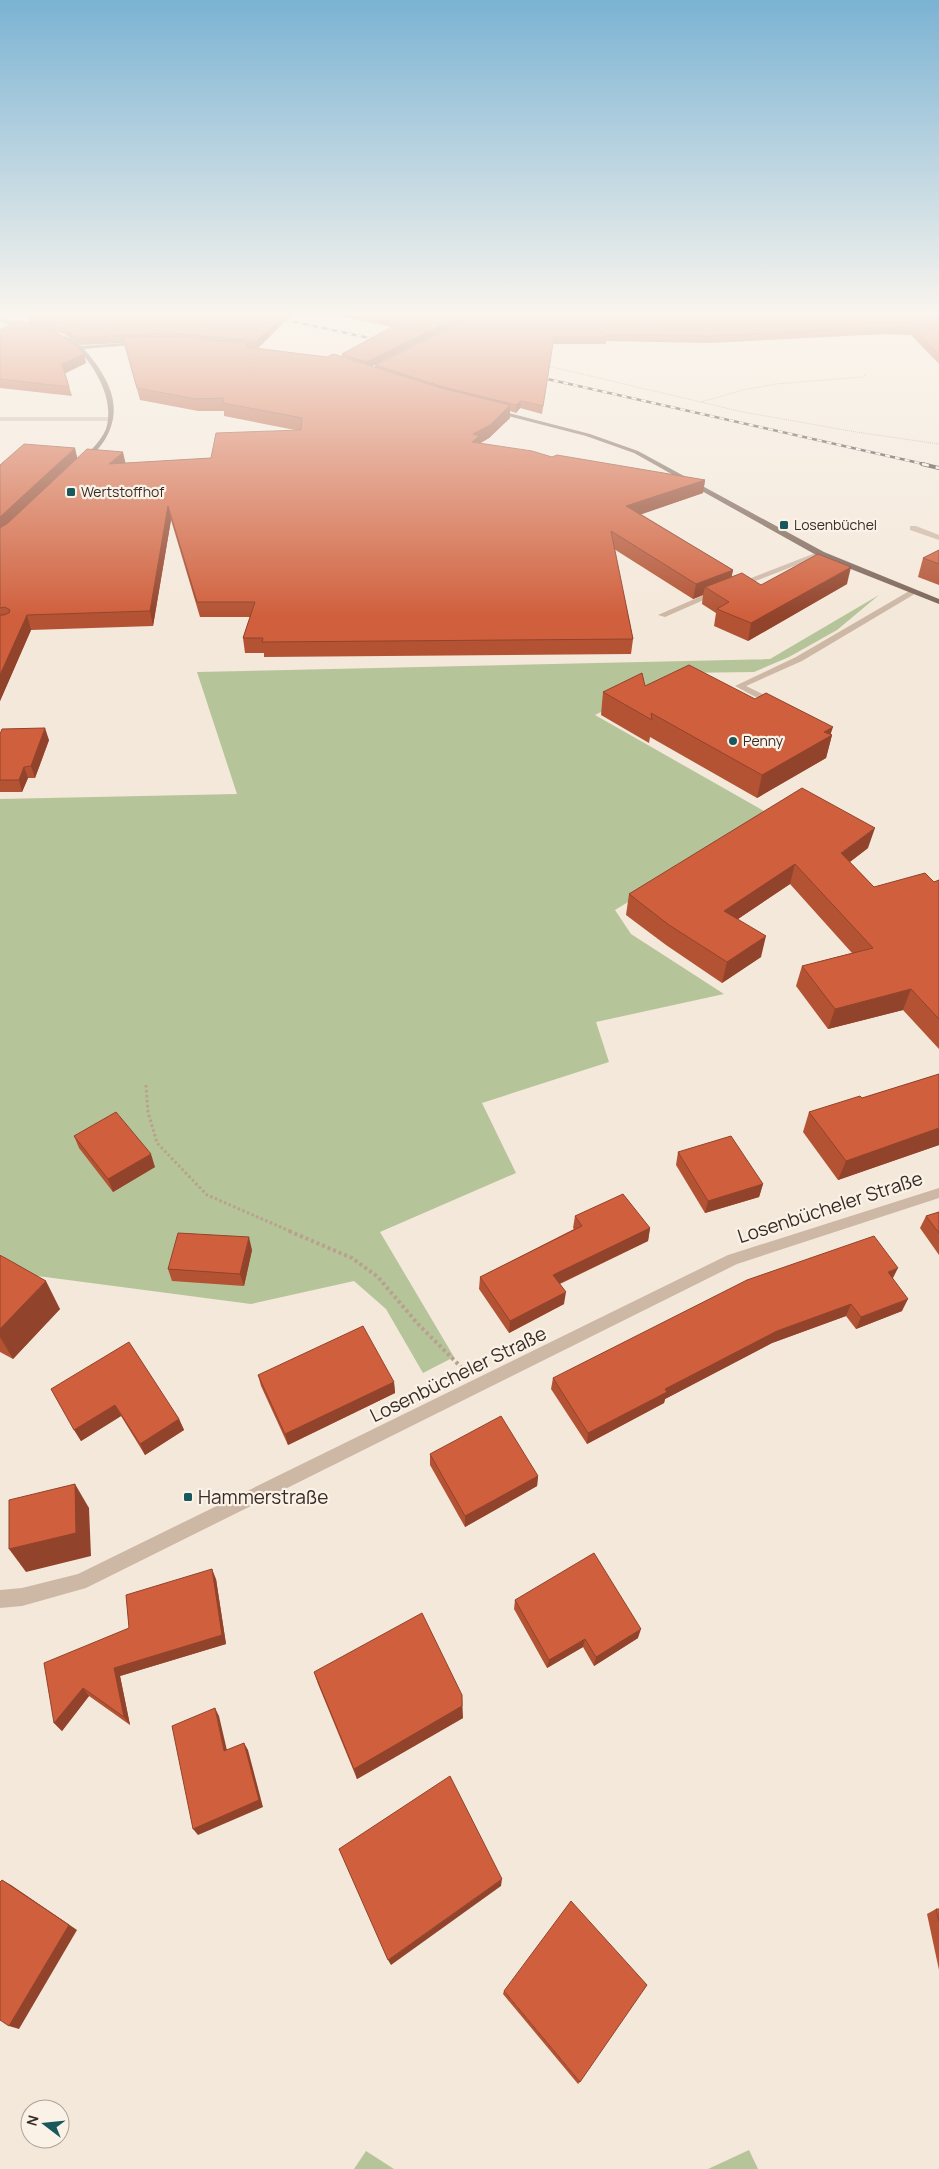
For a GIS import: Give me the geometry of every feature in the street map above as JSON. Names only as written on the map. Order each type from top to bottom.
[{"type":"main road","points":[[78,467],[102,442],[112,419],[111,413]]},
{"type":"main road","points":[[501,413],[588,436],[636,452],[821,554],[939,602]]},
{"type":"street","points":[[0,420],[112,419]]},
{"type":"street","points":[[913,528],[939,538]]},
{"type":"street","points":[[662,615],[821,554]]},
{"type":"street","points":[[768,700],[739,686],[799,659],[914,592]]},
{"type":"street","name":"Losenbücheler Straße","points":[[0,1599],[22,1597],[80,1582],[733,1259],[939,1193]]},
{"type":"path","points":[[752,413],[793,422],[939,444]]},
{"type":"path","points":[[146,1085],[148,1112],[157,1143],[207,1195],[352,1258],[378,1277],[417,1323],[478,1386]]},
{"type":"green space","points":[[879,595],[837,630],[789,657],[754,672],[679,673],[595,715],[771,815],[615,910],[631,934],[724,994],[596,1022],[609,1062],[482,1103],[516,1173],[380,1232],[454,1357],[423,1373],[386,1309],[354,1281],[251,1304],[30,1275],[0,1254],[0,799],[237,794],[197,672],[770,659]]},
{"type":"green space","points":[[749,2150],[758,2169],[708,2169]]},
{"type":"green space","points":[[366,2151],[394,2169],[354,2169]]},
{"type":"building","points":[[277,413],[502,413],[490,425],[473,434],[479,436],[472,442],[532,451],[552,457],[557,455],[705,480],[626,506],[733,570],[696,584],[611,531],[633,639],[262,642],[263,638],[243,638],[255,602],[197,602],[168,506],[150,611],[27,615],[0,675],[0,615],[9,613],[10,610],[5,607],[0,608],[0,528],[8,523],[87,449],[123,452],[109,464],[211,458],[216,433],[301,430],[302,418]]},
{"type":"building","points":[[24,444],[75,448],[0,517],[0,465]]},
{"type":"building","points":[[939,550],[939,564],[923,558]]},
{"type":"building","points":[[818,554],[851,567],[751,623],[717,609],[729,602],[705,587],[742,573],[761,585]]},
{"type":"building","points":[[689,665],[755,699],[766,693],[833,727],[824,732],[832,735],[762,775],[651,713],[652,720],[603,692],[642,673],[645,686]]},
{"type":"building","points":[[45,728],[31,766],[24,767],[19,780],[0,780],[0,734],[2,729]]},
{"type":"building","points":[[802,788],[875,828],[841,853],[874,887],[925,873],[934,882],[939,880],[939,1019],[911,989],[835,1009],[802,966],[873,948],[795,864],[724,911],[766,936],[727,962],[669,925],[629,894]]},
{"type":"building","points":[[939,1074],[939,1128],[846,1161],[809,1112],[860,1096],[862,1098]]},
{"type":"building","points":[[116,1112],[151,1154],[108,1179],[74,1136]]},
{"type":"building","points":[[731,1136],[763,1184],[708,1201],[678,1152]]},
{"type":"building","points":[[623,1194],[650,1228],[553,1275],[566,1292],[510,1321],[480,1277],[582,1226],[575,1216]]},
{"type":"building","points":[[939,1212],[939,1233],[926,1216]]},
{"type":"building","points":[[178,1233],[249,1237],[240,1274],[168,1269]]},
{"type":"building","points":[[874,1236],[898,1268],[888,1272],[908,1299],[861,1317],[851,1304],[777,1331],[665,1389],[667,1392],[588,1433],[553,1378],[747,1280]]},
{"type":"building","points":[[0,1255],[46,1281],[0,1329]]},
{"type":"building","points":[[363,1326],[394,1382],[285,1434],[258,1375]]},
{"type":"building","points":[[129,1342],[179,1419],[140,1444],[115,1405],[74,1430],[51,1389]]},
{"type":"building","points":[[501,1416],[538,1476],[465,1516],[430,1454]]},
{"type":"building","points":[[75,1484],[76,1533],[9,1549],[9,1500]]},
{"type":"building","points":[[594,1553],[641,1629],[596,1657],[585,1639],[549,1660],[515,1600]]},
{"type":"building","points":[[212,1569],[222,1635],[114,1668],[124,1717],[83,1688],[54,1723],[44,1663],[129,1628],[126,1595]]},
{"type":"building","points":[[422,1613],[462,1695],[462,1706],[354,1769],[314,1672]]},
{"type":"building","points":[[215,1708],[224,1751],[244,1743],[259,1800],[193,1829],[172,1726]]},
{"type":"building","points":[[450,1776],[502,1879],[388,1960],[339,1849]]},
{"type":"building","points":[[2,1880],[69,1925],[9,2026],[0,2020],[0,1882]]},
{"type":"building","points":[[571,1901],[647,1985],[580,2082],[504,1991]]},
{"type":"building","points":[[936,1909],[939,1909],[939,1921]]},
{"type":"railway","points":[[699,413],[928,465]]},
{"type":"railway","points":[[922,464],[939,468]]},
{"type":"place","name":"Wertstoffhof","points":[[71,492]]},
{"type":"place","name":"Losenbüchel","points":[[784,525]]},
{"type":"place","name":"Penny","points":[[733,741]]},
{"type":"place","name":"Hammerstraße","points":[[188,1497]]}]
